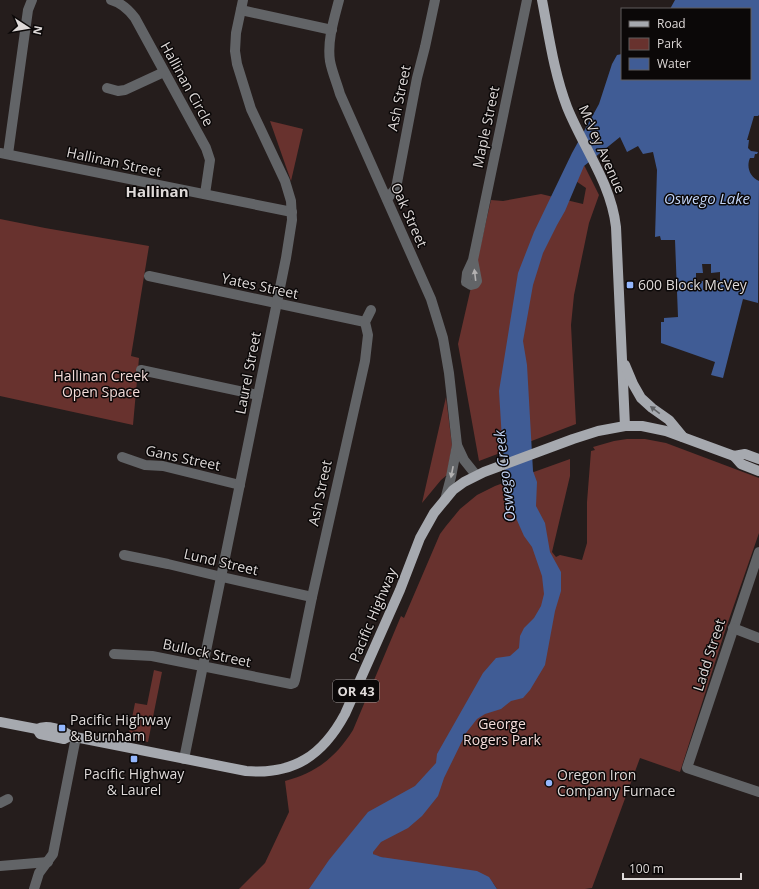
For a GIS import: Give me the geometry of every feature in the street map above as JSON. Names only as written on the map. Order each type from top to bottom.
[{"type":"main road","name":"McVey Avenue","points":[[542,0],[560,85],[568,107],[610,196],[616,219],[625,426]]},
{"type":"main road","name":"McVey Avenue","points":[[623,360],[633,384],[642,398],[652,408],[669,420],[682,437]]},
{"type":"main road","name":"OR 43","points":[[625,426],[654,428],[682,437],[734,456],[741,464],[759,471]]},
{"type":"main road","name":"Pacific Highway","points":[[0,722],[37,729],[40,734],[64,739],[73,736],[246,771],[270,771],[282,769],[304,760],[316,753],[334,734],[345,714],[400,590],[420,538],[434,513],[453,490],[480,473],[573,439],[598,431],[625,426]]},
{"type":"main road","name":"OR 43","points":[[734,456],[745,454],[759,459]]},
{"type":"street","points":[[4,154],[28,10],[32,0]]},
{"type":"street","name":"Hallinan Circle","points":[[111,0],[121,4],[129,10],[135,18],[206,148],[210,160],[205,194]]},
{"type":"street","name":"Oak Street","points":[[339,0],[332,30],[330,53],[334,76],[343,100],[431,299],[443,338],[449,373],[457,445],[451,477],[444,500]]},
{"type":"street","name":"Ash Street","points":[[387,199],[396,188],[417,78],[435,0]]},
{"type":"street","name":"Maple Street","points":[[473,260],[527,0]]},
{"type":"street","points":[[242,5],[332,30]]},
{"type":"street","name":"Laurel Street","points":[[184,759],[222,577],[286,258],[291,226],[291,201],[285,181],[251,109],[237,64],[235,41],[242,5]]},
{"type":"street","points":[[107,88],[118,91],[125,90],[164,72]]},
{"type":"street","name":"Hallinan Street","points":[[4,154],[292,212]]},
{"type":"street","name":"Yates Street","points":[[150,276],[365,322]]},
{"type":"street","points":[[365,322],[372,310]]},
{"type":"street","name":"Ash Street","points":[[294,683],[365,361],[368,335],[365,322]]},
{"type":"street","points":[[141,370],[258,395]]},
{"type":"street","name":"Oak Street","points":[[457,445],[464,460],[480,473]]},
{"type":"street","name":"Gans Street","points":[[122,457],[145,465],[163,466],[240,485]]},
{"type":"street","name":"Ladd Street","points":[[759,552],[687,768],[759,792]]},
{"type":"street","name":"Lund Street","points":[[124,555],[312,597]]},
{"type":"street","points":[[733,628],[759,638]]},
{"type":"street","name":"Bullock Street","points":[[114,654],[152,656],[291,684],[294,683]]},
{"type":"street","points":[[34,889],[39,873],[53,854],[73,736]]},
{"type":"street","points":[[0,866],[48,862]]},
{"type":"green space","points":[[270,121],[303,129],[291,181]]},
{"type":"green space","points":[[580,157],[599,195],[589,223],[574,295],[571,325],[576,424],[479,461],[458,344],[491,200],[503,201],[541,194],[583,204],[586,188],[570,177]]},
{"type":"green space","name":"Hallinan Creek Open Space","points":[[0,219],[149,246],[131,356],[139,358],[133,425],[0,396]]},
{"type":"green space","points":[[446,397],[452,445],[447,475],[422,503]]},
{"type":"green space","name":"George Rogers Park","points":[[627,439],[645,439],[666,443],[759,478],[759,533],[726,628],[680,772],[640,758],[592,888],[497,889],[493,883],[376,856],[373,854],[314,889],[239,889],[265,863],[289,812],[285,781],[296,778],[324,763],[340,748],[353,730],[401,616],[404,618],[440,534],[460,509],[477,495],[495,486],[570,459],[570,476],[552,552],[556,557],[560,555],[582,560],[587,543],[587,502],[591,451],[595,450],[593,447]]},
{"type":"green space","points":[[154,670],[162,672],[148,742],[128,738],[135,703],[147,705]]},
{"type":"water","name":"Oswego Lake","points":[[675,0],[759,0],[759,115],[754,116],[747,140],[749,140],[748,148],[751,151],[758,152],[755,154],[754,158],[750,158],[748,165],[753,177],[759,181],[758,303],[743,299],[723,378],[711,375],[715,362],[661,343],[661,322],[664,322],[664,318],[678,317],[675,240],[661,240],[660,236],[655,237],[657,170],[653,152],[643,154],[638,146],[627,152],[620,137],[584,166],[565,211],[543,253],[533,285],[523,341],[527,365],[533,471],[537,482],[536,506],[545,523],[550,552],[561,572],[561,591],[555,611],[545,665],[530,690],[523,698],[511,701],[501,709],[485,714],[477,719],[466,733],[444,778],[438,796],[422,816],[408,828],[381,842],[373,852],[373,854],[381,857],[477,871],[489,877],[497,889],[309,889],[329,860],[368,812],[415,786],[436,763],[437,754],[483,673],[496,658],[510,656],[519,648],[520,636],[524,628],[534,618],[541,606],[544,594],[542,576],[532,547],[524,536],[508,500],[499,391],[518,273],[534,232],[572,153],[599,104],[612,64],[617,55],[621,54],[621,80],[751,80],[751,8],[671,8]]},
{"type":"pier","points":[[702,264],[711,264],[711,273],[720,272],[720,281],[712,281],[712,290],[703,290],[703,281],[696,282],[696,273],[703,273]]},
{"type":"place","name":"600 Block McVey","points":[[630,285]]},
{"type":"place","name":"Pacific Highway & Burnham","points":[[62,728]]},
{"type":"place","name":"Pacific Highway & Laurel","points":[[134,759]]},
{"type":"place","name":"Oregon Iron Company Furnace","points":[[549,783]]},
{"type":"district","name":"Hallinan","points":[[157,192]]},
{"type":"water label","name":"Oswego Creek","points":[[505,476]]}]
